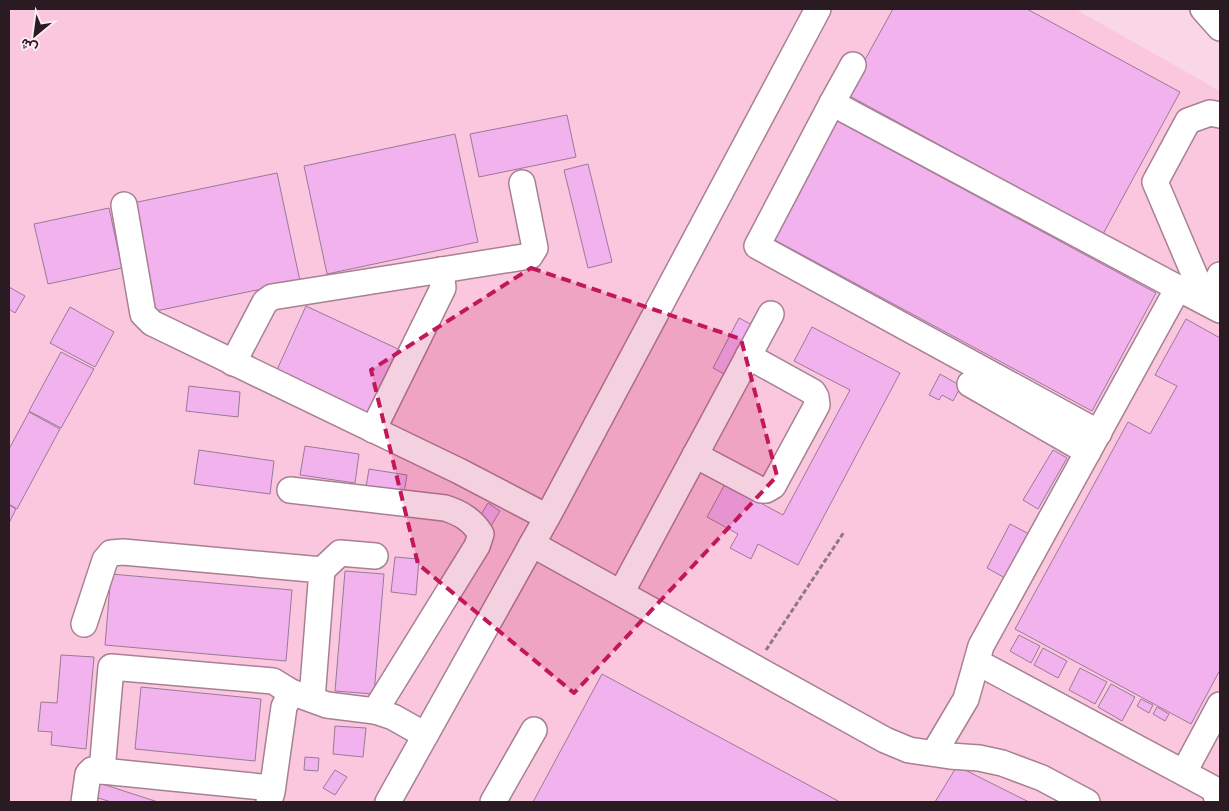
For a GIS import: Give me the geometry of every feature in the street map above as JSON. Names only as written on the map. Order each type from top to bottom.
[{"type":"street","points":[[388,802],[547,517],[818,9]]},
{"type":"street","points":[[1203,9],[1220,28]]},
{"type":"street","points":[[853,66],[757,246],[1094,442]]},
{"type":"street","points":[[832,103],[1213,306]]},
{"type":"street","points":[[1213,306],[1155,182],[1188,121],[1210,113],[1220,115]]},
{"type":"street","points":[[233,363],[265,302],[272,297],[530,256],[535,248],[522,183]]},
{"type":"street","points":[[124,204],[143,314],[152,323],[459,471],[547,517]]},
{"type":"street","points":[[373,430],[443,288],[441,270]]},
{"type":"street","points":[[1213,306],[1220,275]]},
{"type":"street","points":[[934,754],[966,699],[981,646],[1178,288]]},
{"type":"street","points":[[621,593],[770,314]]},
{"type":"street","points":[[695,455],[760,490],[766,490],[773,486],[817,405],[816,397],[812,392],[748,356]]},
{"type":"street","points":[[970,384],[1094,442]]},
{"type":"street","points":[[458,512],[459,471]]},
{"type":"street","points":[[290,490],[444,508],[458,512],[475,524],[481,534],[477,546],[375,711]]},
{"type":"street","points":[[532,544],[885,740],[909,750],[1002,762],[1042,778],[1087,802]]},
{"type":"street","points":[[84,624],[105,560],[110,553],[123,552],[322,570]]},
{"type":"street","points":[[84,802],[88,774],[92,770],[271,795],[284,707],[301,696],[322,570],[340,553],[375,556]]},
{"type":"street","points":[[977,662],[1214,789],[1218,802]]},
{"type":"street","points":[[102,771],[112,667],[273,681],[301,696],[327,705],[375,711],[393,717],[425,736]]},
{"type":"street","points":[[1184,772],[1220,705]]},
{"type":"street","points":[[493,802],[534,730]]},
{"type":"path","points":[[754,667],[844,532]]},
{"type":"highlighted area","points":[[531,268],[741,339],[777,476],[574,693],[418,564],[371,370]]},
{"type":"shaded area","points":[[9,9],[1075,9],[1220,92],[1220,802],[9,802]]},
{"type":"building","points":[[893,9],[1027,9],[1180,92],[1103,234],[846,94]]},
{"type":"building","points":[[567,115],[576,157],[479,177],[470,134]]},
{"type":"building","points":[[837,121],[1156,293],[1092,411],[773,239]]},
{"type":"building","points":[[455,134],[478,242],[327,274],[304,166]]},
{"type":"building","points":[[588,164],[612,262],[588,268],[564,170]]},
{"type":"building","points":[[277,173],[300,281],[156,311],[133,203]]},
{"type":"building","points":[[109,208],[122,268],[48,284],[34,224]]},
{"type":"building","points":[[9,287],[25,296],[15,313],[9,309]]},
{"type":"building","points":[[306,306],[398,349],[367,415],[276,372]]},
{"type":"building","points":[[70,307],[114,332],[95,367],[50,343]]},
{"type":"building","points":[[739,318],[758,328],[732,378],[713,368]]},
{"type":"building","points":[[1186,319],[1220,338],[1220,670],[1191,724],[1015,629],[1128,422],[1150,434],[1177,386],[1155,375]]},
{"type":"building","points":[[812,327],[900,373],[798,565],[758,544],[751,559],[730,548],[738,534],[707,517],[725,484],[783,515],[850,390],[794,361]]},
{"type":"building","points":[[61,352],[94,369],[61,428],[29,411]]},
{"type":"building","points":[[940,374],[961,386],[953,401],[942,395],[939,400],[929,395]]},
{"type":"building","points":[[189,386],[240,392],[238,417],[186,411]]},
{"type":"building","points":[[29,412],[60,429],[17,509],[9,504],[9,449]]},
{"type":"building","points":[[305,446],[359,454],[355,483],[300,475]]},
{"type":"building","points":[[199,450],[274,461],[270,494],[194,484]]},
{"type":"building","points":[[1053,450],[1067,458],[1038,509],[1023,500]]},
{"type":"building","points":[[369,469],[407,475],[404,493],[366,487]]},
{"type":"building","points":[[488,503],[500,511],[491,526],[479,518]]},
{"type":"building","points":[[9,505],[16,509],[9,523]]},
{"type":"building","points":[[1010,524],[1029,534],[1005,578],[987,568]]},
{"type":"building","points":[[395,557],[419,559],[416,595],[391,592]]},
{"type":"building","points":[[345,571],[384,574],[374,694],[335,691]]},
{"type":"building","points":[[111,574],[292,590],[286,661],[105,645]]},
{"type":"building","points":[[1019,635],[1040,646],[1031,663],[1010,651]]},
{"type":"building","points":[[1043,648],[1067,661],[1058,678],[1034,665]]},
{"type":"building","points":[[61,655],[94,657],[86,749],[51,745],[52,732],[38,731],[41,702],[57,703]]},
{"type":"building","points":[[1080,668],[1107,682],[1095,704],[1069,690]]},
{"type":"building","points":[[602,674],[840,802],[533,802]]},
{"type":"building","points":[[1111,684],[1135,697],[1122,721],[1098,707]]},
{"type":"building","points":[[141,687],[261,699],[255,761],[135,749]]},
{"type":"building","points":[[1141,699],[1153,705],[1149,713],[1137,706]]},
{"type":"building","points":[[1157,707],[1169,714],[1165,721],[1153,714]]},
{"type":"building","points":[[335,726],[366,728],[363,757],[333,754]]},
{"type":"building","points":[[305,757],[319,758],[318,771],[304,770]]},
{"type":"building","points":[[957,766],[1029,802],[935,802]]},
{"type":"building","points":[[335,770],[347,777],[335,795],[323,788]]},
{"type":"building","points":[[99,783],[158,802],[111,802],[95,797]]}]
